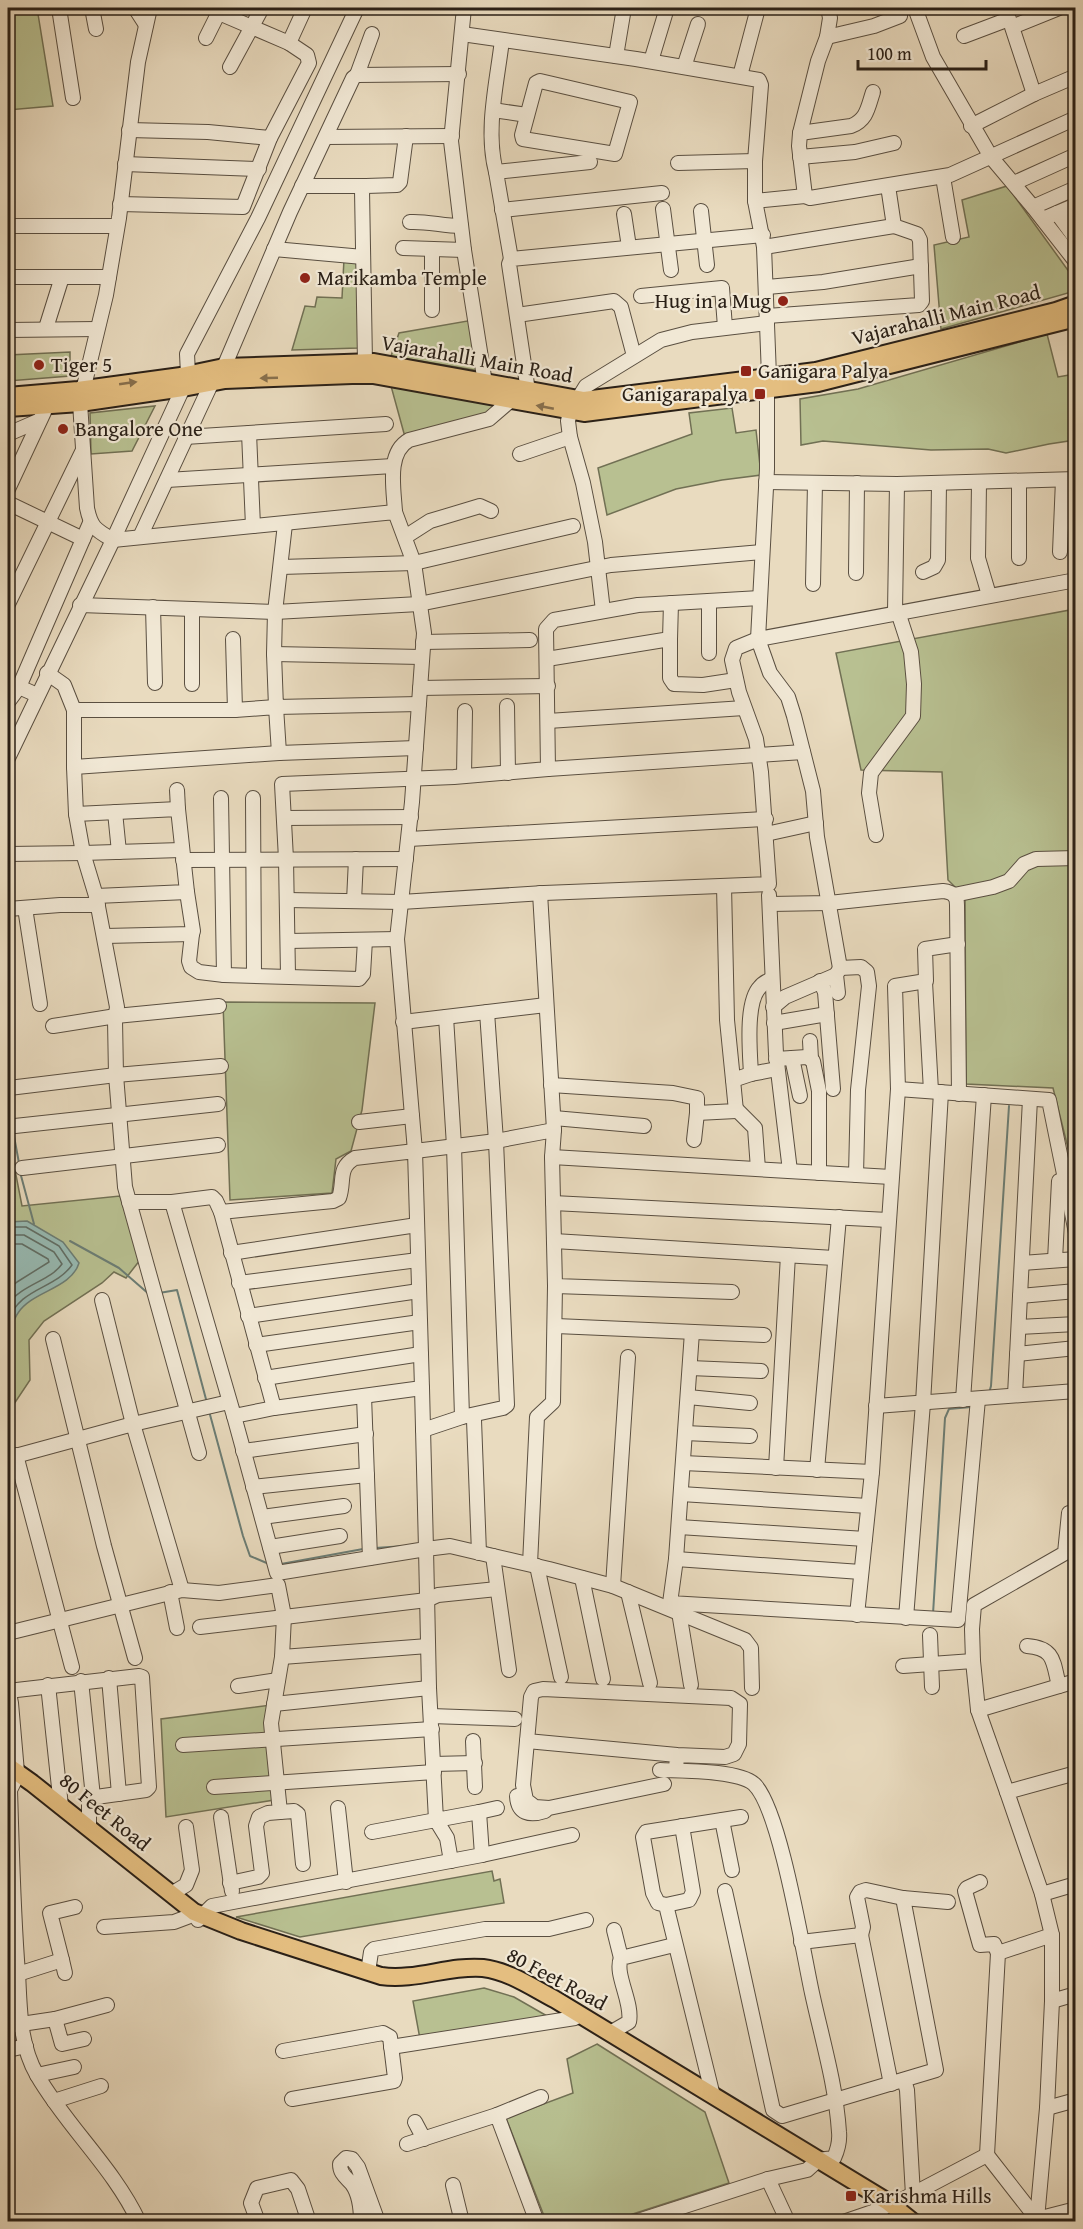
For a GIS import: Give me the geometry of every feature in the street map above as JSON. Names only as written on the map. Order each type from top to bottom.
[{"type":"main road","name":"Vajarahalli Main Road","points":[[768,383],[1056,311],[1076,304]]},
{"type":"main road","name":"Vajarahalli Main Road","points":[[8,408],[46,399],[185,381],[212,382],[373,375],[511,400],[574,406],[768,383],[818,383],[1076,318]]},
{"type":"main road","name":"Vajarahalli Main Road","points":[[185,381],[224,367],[365,362],[528,391],[574,406]]},
{"type":"main road","name":"Vajarahalli Main Road","points":[[8,396],[46,399]]},
{"type":"main road","name":"80 Feet Road","points":[[11,1779],[61,1806],[197,1917],[381,1976],[404,1977],[467,1968],[489,1969],[504,1974],[556,2000],[816,2162]]},
{"type":"main road","name":"80 Feet Road","points":[[11,1779],[57,1810],[197,1917],[239,1936],[380,1981],[405,1983],[475,1974],[495,1977],[553,2005],[914,2222]]},
{"type":"main road","name":"80 Feet Road","points":[[888,2206],[903,2222]]},
{"type":"street","points":[[59,8],[73,98]]},
{"type":"street","points":[[93,8],[96,29]]},
{"type":"street","points":[[135,8],[146,25]]},
{"type":"street","points":[[150,8],[138,62],[109,277],[82,396],[83,449],[90,523],[97,531],[113,540],[395,512]]},
{"type":"street","points":[[230,67],[262,8]]},
{"type":"street","points":[[289,44],[305,8]]},
{"type":"street","points":[[8,758],[80,604],[113,540],[185,381],[187,354],[258,218],[357,8]]},
{"type":"street","points":[[464,8],[452,136],[464,250],[485,383]]},
{"type":"street","points":[[616,56],[624,8]]},
{"type":"street","points":[[651,61],[667,8]]},
{"type":"street","points":[[740,76],[758,8]]},
{"type":"street","points":[[805,196],[800,157],[800,133],[818,61],[827,37],[830,18],[828,8]]},
{"type":"street","points":[[827,37],[874,26],[900,16],[897,10],[903,8]]},
{"type":"street","points":[[915,8],[933,57],[971,126],[991,157],[1073,255]]},
{"type":"street","points":[[964,36],[1009,18],[1059,8]]},
{"type":"street","points":[[120,204],[243,207],[270,138],[309,59],[307,55],[289,44],[220,10],[206,38]]},
{"type":"street","points":[[1009,18],[1034,94]]},
{"type":"street","points":[[684,67],[698,24]]},
{"type":"street","points":[[224,367],[302,186],[353,78],[357,75],[372,34]]},
{"type":"street","points":[[462,34],[740,76],[759,81],[761,85],[755,161],[755,201],[764,241],[768,383],[766,482],[758,639],[770,673],[788,697],[813,791],[838,972],[838,993]]},
{"type":"street","points":[[502,40],[490,137],[491,156],[496,172],[511,259],[509,264],[528,391]]},
{"type":"street","points":[[357,75],[459,74]]},
{"type":"street","points":[[971,126],[1034,94],[1076,76]]},
{"type":"street","points":[[540,81],[631,103],[617,152],[614,155],[524,140],[522,137],[527,115],[536,83],[540,81]]},
{"type":"street","points":[[295,91],[314,100]]},
{"type":"street","points":[[800,133],[858,123],[864,119],[873,92]]},
{"type":"street","points":[[493,110],[527,115]]},
{"type":"street","points":[[208,132],[209,117]]},
{"type":"street","points":[[755,201],[805,196],[810,198],[943,177],[1076,118]]},
{"type":"street","points":[[129,130],[208,132],[270,138]]},
{"type":"street","points":[[302,186],[397,185],[400,182],[406,136]]},
{"type":"street","points":[[327,137],[452,136]]},
{"type":"street","points":[[800,157],[855,152],[894,143]]},
{"type":"street","points":[[1014,183],[1076,155]]},
{"type":"street","points":[[678,163],[755,161]]},
{"type":"street","points":[[496,172],[590,162]]},
{"type":"street","points":[[125,164],[258,169]]},
{"type":"street","points":[[943,177],[953,237]]},
{"type":"street","points":[[365,362],[362,190],[366,186]]},
{"type":"street","points":[[888,186],[894,226]]},
{"type":"street","points":[[1033,207],[1076,188]]},
{"type":"street","points":[[502,210],[662,193]]},
{"type":"street","points":[[1043,219],[1076,205]]},
{"type":"street","points":[[663,210],[671,270]]},
{"type":"street","points":[[701,211],[707,265]]},
{"type":"street","points":[[1057,213],[1076,239]]},
{"type":"street","points":[[624,214],[629,247]]},
{"type":"street","points":[[410,222],[422,221],[461,226]]},
{"type":"street","points":[[8,226],[117,226]]},
{"type":"street","points":[[511,259],[703,241],[764,241],[894,226],[917,234],[920,240],[922,301],[919,305],[767,319],[672,336],[661,340],[586,386],[568,421],[600,567],[603,611]]},
{"type":"street","points":[[403,248],[464,250]]},
{"type":"street","points":[[274,249],[363,257]]},
{"type":"street","points":[[432,249],[432,310]]},
{"type":"street","points":[[767,287],[823,282],[921,266]]},
{"type":"street","points":[[46,328],[62,277]]},
{"type":"street","points":[[8,278],[109,277]]},
{"type":"street","points":[[641,296],[722,288],[725,327]]},
{"type":"street","points":[[517,315],[614,301],[621,307],[634,356]]},
{"type":"street","points":[[8,330],[97,329]]},
{"type":"street","points":[[140,537],[212,382]]},
{"type":"street","points":[[8,489],[46,399]]},
{"type":"street","points":[[451,1861],[447,1838],[436,1820],[429,1688],[415,1151],[396,939],[409,839],[424,633],[414,563],[395,512],[393,466],[398,448],[409,440],[489,419],[511,400]]},
{"type":"street","points":[[8,434],[38,421]]},
{"type":"street","points":[[185,437],[386,424]]},
{"type":"street","points":[[249,433],[253,526]]},
{"type":"street","points":[[520,454],[570,437]]},
{"type":"street","points":[[8,604],[83,449]]},
{"type":"street","points":[[167,480],[393,466]]},
{"type":"street","points":[[766,482],[897,484],[1069,480],[1060,552]]},
{"type":"street","points":[[1019,482],[1019,558]]},
{"type":"street","points":[[813,584],[815,483]]},
{"type":"street","points":[[856,573],[857,483]]},
{"type":"street","points":[[923,572],[934,567],[938,560],[939,483]]},
{"type":"street","points":[[979,483],[978,558],[989,595]]},
{"type":"street","points":[[876,835],[869,793],[871,773],[913,716],[914,684],[911,652],[896,612],[897,484]]},
{"type":"street","points":[[8,503],[83,539]]},
{"type":"street","points":[[405,537],[430,521],[446,515],[480,506],[491,511]]},
{"type":"street","points":[[8,702],[19,687],[90,523]]},
{"type":"street","points":[[279,753],[274,612],[285,524]]},
{"type":"street","points":[[281,567],[414,563],[573,526]]},
{"type":"street","points":[[80,604],[274,612],[419,604],[600,567],[762,552]]},
{"type":"street","points":[[790,1171],[774,1023],[766,819],[756,739],[744,708],[732,660],[736,648],[758,639],[1076,580]]},
{"type":"street","points":[[548,769],[546,629],[554,620],[639,605],[760,598]]},
{"type":"street","points":[[709,601],[710,653]]},
{"type":"street","points":[[671,603],[670,678],[674,684],[703,685],[736,680]]},
{"type":"street","points":[[153,607],[155,683]]},
{"type":"street","points":[[192,609],[192,684]]},
{"type":"street","points":[[233,639],[235,710]]},
{"type":"street","points":[[423,642],[530,639]]},
{"type":"street","points":[[547,659],[670,639]]},
{"type":"street","points":[[274,654],[421,657]]},
{"type":"street","points":[[47,673],[64,685],[74,710],[76,814],[83,854],[105,936],[117,1007],[116,1075],[125,1187],[186,1412],[200,1454]]},
{"type":"street","points":[[420,688],[548,686]]},
{"type":"street","points":[[19,687],[37,695]]},
{"type":"street","points":[[74,710],[235,710],[419,704]]},
{"type":"street","points":[[507,706],[508,772]]},
{"type":"street","points":[[548,721],[744,708]]},
{"type":"street","points":[[464,776],[465,711]]},
{"type":"street","points":[[74,767],[279,753],[416,748]]},
{"type":"street","points":[[288,975],[285,818],[281,785],[284,783],[414,779],[803,752]]},
{"type":"street","points":[[177,790],[182,855],[193,931],[189,961],[191,967],[199,972],[224,975],[288,975],[359,979],[363,974],[364,940]]},
{"type":"street","points":[[220,798],[224,975]]},
{"type":"street","points":[[253,798],[254,975]]},
{"type":"street","points":[[76,814],[178,809]]},
{"type":"street","points":[[115,812],[120,852]]},
{"type":"street","points":[[285,818],[411,817]]},
{"type":"street","points":[[409,839],[766,819]]},
{"type":"street","points":[[766,834],[816,823]]},
{"type":"street","points":[[8,854],[120,852],[182,855],[223,860],[406,859]]},
{"type":"street","points":[[954,895],[993,887],[1009,881],[1024,864],[1036,859],[1076,858]]},
{"type":"street","points":[[354,901],[356,859]]},
{"type":"street","points":[[287,900],[400,903],[769,884]]},
{"type":"street","points":[[724,886],[727,1020],[733,1080],[737,1110],[755,1128],[758,1169]]},
{"type":"street","points":[[770,904],[829,903],[943,891],[954,895],[957,900],[959,1094]]},
{"type":"street","points":[[8,909],[187,892]]},
{"type":"street","points":[[540,894],[554,1124],[552,1157],[556,1326],[553,1402],[537,1417],[532,1562],[561,1677]]},
{"type":"street","points":[[25,908],[40,1004]]},
{"type":"street","points":[[105,936],[192,934]]},
{"type":"street","points":[[288,941],[396,939]]},
{"type":"street","points":[[906,1617],[922,1403],[936,1092],[925,982],[925,949],[958,944]]},
{"type":"street","points":[[773,1007],[785,997],[838,972],[861,967],[867,972],[869,986],[858,1090],[856,1175]]},
{"type":"street","points":[[751,1074],[748,1037],[754,996],[762,984],[772,979]]},
{"type":"street","points":[[820,981],[825,992],[833,1089]]},
{"type":"street","points":[[857,1615],[872,1472],[898,1089],[896,986],[925,982]]},
{"type":"street","points":[[404,1022],[546,1005]]},
{"type":"street","points":[[53,1026],[116,1016],[219,1006]]},
{"type":"street","points":[[423,1430],[503,1408],[508,1401],[496,1141],[487,1012]]},
{"type":"street","points":[[774,1023],[827,1014]]},
{"type":"street","points":[[446,1017],[468,1419],[486,1554],[497,1589],[509,1670]]},
{"type":"street","points":[[810,1041],[811,1059],[819,1091],[819,1173]]},
{"type":"street","points":[[730,1055],[749,1054]]},
{"type":"street","points":[[733,1080],[792,1058],[811,1059]]},
{"type":"street","points":[[792,1058],[800,1096]]},
{"type":"street","points":[[9,1088],[116,1075],[221,1066]]},
{"type":"street","points":[[551,1085],[673,1093],[697,1098],[694,1140]]},
{"type":"street","points":[[898,1089],[1048,1100],[1076,1233]]},
{"type":"street","points":[[963,1400],[984,1095]]},
{"type":"street","points":[[1015,1395],[1030,1099]]},
{"type":"street","points":[[15,1126],[218,1104]]},
{"type":"street","points":[[697,1113],[737,1110]]},
{"type":"street","points":[[359,1122],[412,1116]]},
{"type":"street","points":[[221,1212],[333,1201],[339,1198],[343,1168],[347,1162],[355,1158],[496,1141],[554,1124],[644,1126]]},
{"type":"street","points":[[22,1168],[218,1145]]},
{"type":"street","points":[[552,1157],[891,1177]]},
{"type":"street","points":[[1055,1260],[1060,1161]]},
{"type":"street","points":[[129,1203],[172,1202],[212,1197],[216,1201],[221,1212],[274,1408]]},
{"type":"street","points":[[172,1202],[262,1517],[285,1616],[282,1657],[271,1723],[280,1812]]},
{"type":"street","points":[[553,1203],[888,1220]]},
{"type":"street","points":[[817,1470],[838,1217]]},
{"type":"street","points":[[231,1253],[417,1225]]},
{"type":"street","points":[[554,1241],[834,1258]]},
{"type":"street","points":[[776,1467],[788,1255]]},
{"type":"street","points":[[1022,1263],[1076,1259]]},
{"type":"street","points":[[239,1283],[418,1260]]},
{"type":"street","points":[[555,1286],[732,1292]]},
{"type":"street","points":[[248,1316],[419,1291]]},
{"type":"street","points":[[1020,1296],[1076,1292]]},
{"type":"street","points":[[102,1300],[176,1591],[177,1628]]},
{"type":"street","points":[[256,1345],[420,1322]]},
{"type":"street","points":[[1019,1327],[1076,1324]]},
{"type":"street","points":[[556,1326],[764,1335]]},
{"type":"street","points":[[692,1332],[679,1527],[670,1603],[958,1620],[978,1399]]},
{"type":"street","points":[[53,1339],[104,1546],[135,1658]]},
{"type":"street","points":[[1017,1354],[1076,1348]]},
{"type":"street","points":[[265,1378],[421,1354]]},
{"type":"street","points":[[613,1586],[628,1357]]},
{"type":"street","points":[[690,1368],[761,1371]]},
{"type":"street","points":[[234,1416],[274,1408],[422,1388]]},
{"type":"street","points":[[876,1406],[1076,1391]]},
{"type":"street","points":[[364,1396],[370,1558]]},
{"type":"street","points":[[688,1396],[750,1403]]},
{"type":"street","points":[[72,1667],[12,1456],[133,1424],[230,1402]]},
{"type":"street","points":[[685,1433],[750,1436]]},
{"type":"street","points":[[243,1451],[366,1434]]},
{"type":"street","points":[[683,1463],[872,1472]]},
{"type":"street","points":[[253,1487],[367,1474]]},
{"type":"street","points":[[681,1494],[868,1506]]},
{"type":"street","points":[[262,1517],[344,1506]]},
{"type":"street","points":[[1038,2220],[1047,2108],[1052,2001],[1052,1935],[1042,1894],[978,1710],[972,1629],[974,1605],[1065,1553],[1069,1514]]},
{"type":"street","points":[[679,1527],[865,1539]]},
{"type":"street","points":[[270,1547],[340,1536]]},
{"type":"street","points":[[8,1634],[176,1591],[219,1593],[370,1558],[450,1546],[532,1562],[613,1586],[745,1640],[751,1648],[752,1688]]},
{"type":"street","points":[[676,1559],[861,1572]]},
{"type":"street","points":[[582,1578],[603,1679]]},
{"type":"street","points":[[200,1627],[427,1600],[438,1595],[497,1589]]},
{"type":"street","points":[[628,1592],[650,1683]]},
{"type":"street","points":[[679,1612],[691,1686]]},
{"type":"street","points":[[930,1635],[932,1686]]},
{"type":"street","points":[[282,1657],[428,1646]]},
{"type":"street","points":[[1027,1646],[1041,1647],[1048,1652],[1053,1661],[1059,1686]]},
{"type":"street","points":[[903,1666],[973,1661]]},
{"type":"street","points":[[89,1828],[89,1798],[146,1790],[149,1786],[143,1680],[139,1676],[109,1678],[8,1690],[11,1779],[11,1941],[18,1974],[14,2025],[26,2046],[37,2075],[54,2101],[117,2181],[139,2222]]},
{"type":"street","points":[[109,1678],[119,1794]]},
{"type":"street","points":[[238,1686],[278,1680]]},
{"type":"street","points":[[81,1681],[93,1797]]},
{"type":"street","points":[[978,1710],[1076,1681]]},
{"type":"street","points":[[48,1685],[61,1806]]},
{"type":"street","points":[[274,1704],[429,1688]]},
{"type":"street","points":[[527,1740],[677,1755],[725,1756],[734,1754],[739,1744],[740,1704],[731,1698],[543,1689],[534,1691],[531,1697],[527,1740],[523,1785],[526,1800],[536,1807],[549,1808],[662,1777],[676,1770],[704,1771],[739,1777],[753,1783],[761,1794],[768,1808],[785,1864],[835,2099],[839,2146],[834,2158],[816,2162],[807,2170],[768,2179],[635,2222]]},
{"type":"street","points":[[183,1745],[274,1741],[432,1722],[515,1719]]},
{"type":"street","points":[[473,1741],[475,1787]]},
{"type":"street","points":[[676,1770],[677,1755]]},
{"type":"street","points":[[214,1787],[278,1784],[475,1763]]},
{"type":"street","points":[[1007,1792],[1076,1773]]},
{"type":"street","points":[[517,1796],[519,1808],[523,1812],[543,1813],[549,1808]]},
{"type":"street","points":[[338,1808],[346,1882]]},
{"type":"street","points":[[372,1832],[497,1808]]},
{"type":"street","points":[[230,1883],[258,1877],[262,1874],[256,1826],[259,1817],[268,1813],[294,1811],[298,1814],[303,1864]]},
{"type":"street","points":[[479,1812],[482,1855]]},
{"type":"street","points":[[221,1817],[233,1902]]},
{"type":"street","points":[[682,1826],[693,1892],[689,1900],[666,1905],[658,1904],[653,1893],[643,1837],[646,1832],[682,1826],[741,1817]]},
{"type":"street","points":[[722,1820],[732,1870]]},
{"type":"street","points":[[171,1894],[186,1885],[192,1870],[186,1827]]},
{"type":"street","points":[[104,1927],[174,1922],[197,1917],[212,1906],[321,1884],[346,1882],[572,1835]]},
{"type":"street","points":[[980,1882],[965,1891],[971,1918],[980,1945],[994,1944],[998,1953],[987,2156],[1038,2220]]},
{"type":"street","points":[[1042,1894],[1076,1884]]},
{"type":"street","points":[[891,2084],[861,1935],[863,1927],[857,1897],[860,1892],[866,1890],[903,1898],[948,1902]]},
{"type":"street","points":[[725,1891],[773,2110],[782,2116],[936,2070],[903,1898]]},
{"type":"street","points":[[666,1905],[713,2096]]},
{"type":"street","points":[[18,1974],[63,1967],[50,1913],[75,1907]]},
{"type":"street","points":[[368,1972],[371,1952],[374,1948],[485,1929],[549,1929],[586,1920]]},
{"type":"street","points":[[610,2033],[629,2022],[631,2013],[619,1966],[621,1958],[614,1930]]},
{"type":"street","points":[[801,1942],[861,1935]]},
{"type":"street","points":[[998,1953],[1052,1935]]},
{"type":"street","points":[[621,1958],[674,1945]]},
{"type":"street","points":[[1052,2001],[1076,1994]]},
{"type":"street","points":[[14,2025],[55,2019],[107,2005]]},
{"type":"street","points":[[391,2047],[575,2018]]},
{"type":"street","points":[[55,2019],[62,2044],[84,2039]]},
{"type":"street","points":[[283,2051],[382,2033],[390,2037],[395,2078],[391,2083],[292,2099]]},
{"type":"street","points":[[8,2050],[26,2046]]},
{"type":"street","points":[[37,2075],[74,2067]]},
{"type":"street","points":[[904,2080],[908,2090],[913,2195]]},
{"type":"street","points":[[54,2101],[101,2086]]},
{"type":"street","points":[[408,2144],[497,2115],[541,2097]]},
{"type":"street","points":[[1047,2108],[1076,2100]]},
{"type":"street","points":[[497,2115],[537,2222]]},
{"type":"street","points":[[416,2122],[424,2139]]},
{"type":"street","points":[[843,2222],[913,2195],[987,2156]]},
{"type":"street","points":[[361,2222],[358,2198],[353,2185],[340,2170],[340,2164],[346,2158],[352,2159],[358,2167],[378,2222]]},
{"type":"street","points":[[768,2179],[788,2222]]},
{"type":"street","points":[[258,2222],[251,2203],[257,2188],[291,2180],[298,2189],[309,2222]]},
{"type":"street","points":[[453,2185],[462,2222]]},
{"type":"street","points":[[1038,2220],[1076,2209]]},
{"type":"green space","points":[[8,8],[37,8],[53,106],[8,110]]},
{"type":"green space","points":[[1007,186],[1075,280],[1075,291],[941,329],[934,245],[969,237],[962,200]]},
{"type":"green space","points":[[344,259],[359,261],[358,348],[292,350],[305,306],[315,307],[317,297],[342,298]]},
{"type":"green space","points":[[473,320],[480,371],[391,356],[399,333]]},
{"type":"green space","points":[[1047,334],[1058,377],[1075,374],[1075,440],[1006,453],[988,449],[931,450],[823,441],[801,445],[800,399],[858,389]]},
{"type":"green space","name":"Tiger 5","points":[[70,352],[70,376],[8,381],[8,355]]},
{"type":"green space","points":[[391,386],[496,405],[484,417],[405,437]]},
{"type":"green space","points":[[155,406],[132,451],[91,454],[90,413]]},
{"type":"green space","points":[[732,408],[736,433],[756,430],[761,475],[676,489],[607,515],[598,468],[692,434],[689,413]]},
{"type":"green space","points":[[1070,610],[1072,633],[1076,633],[1075,1176],[1053,1088],[966,1084],[965,897],[948,880],[942,772],[861,770],[836,653]]},
{"type":"green space","points":[[223,1002],[375,1003],[362,1110],[351,1151],[336,1159],[332,1193],[230,1200]]},
{"type":"green space","points":[[8,1134],[22,1206],[120,1196],[140,1260],[126,1278],[114,1272],[102,1283],[44,1321],[29,1340],[30,1380],[8,1413]]},
{"type":"green space","points":[[271,1705],[274,1800],[166,1817],[161,1719]]},
{"type":"green space","points":[[492,1871],[494,1881],[500,1879],[504,1903],[300,1937],[236,1917]]},
{"type":"green space","points":[[484,1988],[514,1997],[547,2016],[420,2039],[413,2001]]},
{"type":"green space","points":[[597,2044],[705,2112],[729,2183],[611,2221],[546,2221],[506,2118],[573,2093],[567,2059]]},
{"type":"water","points":[[27,1221],[63,1242],[79,1263],[75,1272],[68,1279],[32,1300],[18,1313],[12,1326],[8,1349],[8,1222]]},
{"type":"waterway","points":[[989,1393],[1009,1106]]},
{"type":"waterway","points":[[8,1107],[11,1122]]},
{"type":"waterway","points":[[13,1131],[19,1163]]},
{"type":"waterway","points":[[20,1172],[34,1224]]},
{"type":"waterway","points":[[70,1241],[119,1268],[150,1295]]},
{"type":"waterway","points":[[159,1293],[177,1290],[207,1403]]},
{"type":"waterway","points":[[933,1614],[945,1418],[949,1409],[971,1407]]},
{"type":"waterway","points":[[209,1411],[250,1556],[269,1564]]},
{"type":"waterway","points":[[375,1548],[405,1546]]},
{"type":"waterway","points":[[485,1547],[500,1551]]},
{"type":"waterway","points":[[281,1564],[363,1549]]},
{"type":"place","name":"Marikamba Temple","points":[[305,278]]},
{"type":"place","name":"Hug in a Mug","points":[[783,301]]},
{"type":"place","name":"Tiger 5","points":[[39,365]]},
{"type":"place","name":"Ganigara Palya","points":[[746,371]]},
{"type":"place","name":"Ganigarapalya","points":[[760,394]]},
{"type":"place","name":"Bangalore One","points":[[63,429]]},
{"type":"place","name":"Karishma Hills","points":[[851,2196]]}]
